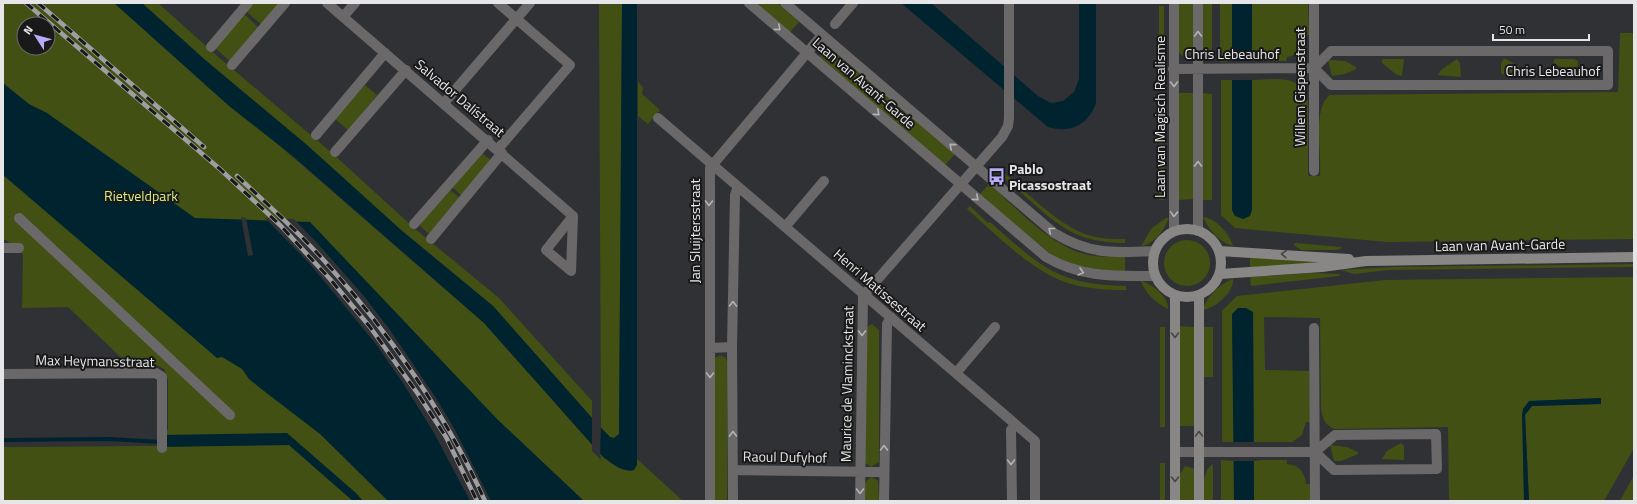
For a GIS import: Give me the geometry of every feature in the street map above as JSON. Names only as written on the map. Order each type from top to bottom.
[{"type":"main road","points":[[1186,229],[1198,231],[1213,241],[1219,251],[1221,263],[1220,274],[1214,285],[1199,296],[1187,298],[1175,296],[1165,290],[1155,276],[1152,261],[1154,251],[1164,237],[1174,231],[1186,229]]},
{"type":"main road","name":"Laan van Avant-Garde","points":[[1219,251],[1316,256],[1366,261],[1634,257]]},
{"type":"main road","name":"Laan van Avant-Garde","points":[[1220,274],[1322,267],[1366,261]]},
{"type":"main road","points":[[1175,296],[1175,501]]},
{"type":"main road","points":[[1199,296],[1199,501]]},
{"type":"street","points":[[211,47],[248,3]]},
{"type":"street","points":[[232,65],[286,3]]},
{"type":"street","name":"Salvador Dalístraat","points":[[327,3],[488,140],[573,216]]},
{"type":"street","points":[[343,17],[355,3]]},
{"type":"street","points":[[431,240],[500,151],[570,66],[498,3]]},
{"type":"street","points":[[444,103],[530,3]]},
{"type":"street","name":"Laan van Avant-Garde","points":[[749,3],[1038,251],[1055,262],[1092,275],[1155,276]]},
{"type":"street","name":"Laan van Avant-Garde","points":[[785,3],[1054,233],[1066,241],[1099,252],[1154,251]]},
{"type":"street","points":[[835,24],[853,3]]},
{"type":"street","points":[[961,184],[1002,137],[1008,126],[1010,100],[1009,3]]},
{"type":"street","name":"Laan van Magisch Realisme","points":[[1174,3],[1174,231]]},
{"type":"street","points":[[1198,3],[1198,231]]},
{"type":"street","name":"Willem Gispenstraat","points":[[1314,3],[1314,171]]},
{"type":"street","name":"Jan Sluijtersstraat","points":[[710,501],[709,173],[712,164],[822,35]]},
{"type":"street","name":"Chris Lebeauhof","points":[[1174,69],[1314,68],[1331,51],[1608,51],[1608,85],[1331,85],[1314,68]]},
{"type":"street","points":[[316,135],[385,52]]},
{"type":"street","points":[[335,152],[406,70]]},
{"type":"street","name":"Henri Matissestraat","points":[[658,118],[1035,441],[1036,501]]},
{"type":"street","points":[[414,224],[488,140]]},
{"type":"street","points":[[785,227],[824,181]]},
{"type":"street","name":"Maurice de Vlaminckstraat","points":[[860,501],[862,300],[864,294],[961,184]]},
{"type":"street","points":[[733,501],[732,347],[734,195],[738,187]]},
{"type":"street","points":[[573,216],[573,232],[571,271],[546,250],[573,216]]},
{"type":"street","points":[[19,218],[230,415]]},
{"type":"street","points":[[3,248],[19,248]]},
{"type":"street","points":[[884,501],[887,324],[891,317]]},
{"type":"street","points":[[956,373],[995,327]]},
{"type":"street","points":[[1314,328],[1315,501]]},
{"type":"street","points":[[710,348],[732,347]]},
{"type":"street","name":"Max Heymansstraat","points":[[3,374],[156,373],[162,377],[162,448]]},
{"type":"street","points":[[1012,501],[1011,430],[1015,424]]},
{"type":"street","points":[[1175,452],[1315,452],[1335,435],[1436,434],[1437,469],[1334,470],[1315,452]]},
{"type":"street","name":"Raoul Dufyhof","points":[[733,470],[884,472]]},
{"type":"green space","name":"Rietveldpark","points":[[3,3],[115,3],[484,323],[592,444],[592,451],[601,460],[600,453],[629,471],[634,470],[637,465],[637,459],[683,501],[362,501],[293,441],[167,435],[168,380],[164,369],[155,364],[154,367],[131,367],[68,307],[22,308],[23,255],[6,240],[3,240]]},
{"type":"green space","points":[[142,3],[158,3],[216,55],[332,153],[414,228],[499,298],[592,401],[592,418],[493,306],[401,230],[307,145],[204,59]]},
{"type":"green space","points":[[253,3],[281,3],[262,25],[246,11]]},
{"type":"green space","points":[[599,3],[622,3],[619,434],[614,438],[610,437],[601,427]]},
{"type":"green space","points":[[754,3],[777,3],[799,22],[789,33]]},
{"type":"green space","points":[[1178,3],[1193,3],[1193,51],[1187,57],[1184,57],[1178,52]]},
{"type":"green space","points":[[1202,3],[1212,3],[1212,60],[1207,56],[1202,42]]},
{"type":"green space","points":[[1220,3],[1232,3],[1232,61],[1220,62]]},
{"type":"green space","points":[[1252,3],[1308,3],[1309,35],[1305,36],[1303,44],[1297,53],[1287,57],[1286,61],[1252,61]]},
{"type":"green space","points":[[1159,6],[1164,6],[1164,57],[1159,57]]},
{"type":"green space","points":[[244,14],[259,28],[231,62],[214,47]]},
{"type":"green space","points":[[1634,30],[1634,239],[1387,242],[1235,228],[1221,215],[1221,80],[1232,80],[1232,210],[1235,216],[1246,218],[1252,210],[1252,80],[1277,79],[1292,81],[1303,91],[1305,100],[1308,100],[1308,176],[1320,176],[1319,120],[1324,101],[1330,95],[1618,92],[1620,33],[1633,33]]},
{"type":"green space","points":[[825,48],[829,48],[955,154],[944,166],[820,57],[820,52]]},
{"type":"green space","points":[[1504,58],[1518,66],[1524,75],[1514,76],[1501,74],[1501,64]]},
{"type":"green space","points":[[1382,59],[1404,59],[1402,76],[1397,75],[1382,63]]},
{"type":"green space","points":[[1457,59],[1460,63],[1461,77],[1438,75],[1441,70]]},
{"type":"green space","points":[[1555,59],[1574,59],[1578,61],[1577,71],[1574,76],[1553,62]]},
{"type":"green space","points":[[1328,60],[1345,61],[1356,67],[1356,69],[1345,74],[1332,76]]},
{"type":"green space","points":[[638,82],[643,87],[642,94],[660,110],[648,124],[638,116]]},
{"type":"green space","points":[[365,85],[377,95],[348,130],[335,119]]},
{"type":"green space","points":[[1178,93],[1193,93],[1194,199],[1178,200]]},
{"type":"green space","points":[[1202,93],[1212,94],[1212,200],[1202,200]]},
{"type":"green space","points":[[1159,121],[1164,121],[1164,162],[1160,162]]},
{"type":"green space","points":[[482,153],[492,161],[462,196],[452,187]]},
{"type":"green space","points":[[1159,164],[1164,164],[1164,200],[1159,200]]},
{"type":"green space","points":[[1001,170],[1042,207],[1065,224],[1088,235],[1125,239],[1125,243],[1107,242],[1078,235],[1054,221],[1018,190],[1019,189],[1009,180],[1008,181],[998,173]]},
{"type":"green space","points":[[989,184],[1035,226],[1060,244],[1088,255],[1102,257],[1125,257],[1125,272],[1082,268],[1053,256],[979,195]]},
{"type":"green space","points":[[450,190],[460,198],[430,235],[418,224]]},
{"type":"green space","points":[[970,206],[988,223],[990,222],[1022,250],[1050,270],[1083,282],[1102,285],[1126,286],[1126,290],[1098,289],[1078,286],[1057,279],[1029,262],[1016,252],[967,209]]},
{"type":"green space","points":[[1203,217],[1208,218],[1222,227],[1229,236],[1233,246],[1223,242],[1215,235]]},
{"type":"green space","points":[[1166,218],[1169,218],[1158,236],[1146,245],[1141,246],[1152,228]]},
{"type":"green space","points":[[1182,240],[1192,240],[1200,244],[1206,250],[1210,258],[1210,268],[1206,276],[1200,282],[1192,286],[1182,286],[1174,282],[1168,276],[1164,268],[1164,258],[1168,250],[1174,244]]},
{"type":"green space","points":[[1295,243],[1341,247],[1341,249],[1301,250],[1294,245]]},
{"type":"green space","points":[[1250,256],[1321,260],[1322,263],[1250,269]]},
{"type":"green space","points":[[1634,264],[1634,267],[1389,270],[1354,274],[1341,270],[1395,267]]},
{"type":"green space","points":[[1312,273],[1340,274],[1339,276],[1251,286],[1250,277]]},
{"type":"green space","points":[[1634,277],[1634,448],[1604,501],[1529,501],[1525,415],[1532,406],[1601,404],[1601,398],[1529,401],[1523,409],[1524,501],[1449,501],[1448,427],[1334,429],[1324,420],[1321,407],[1320,318],[1264,317],[1265,370],[1309,371],[1310,422],[1306,422],[1302,435],[1292,442],[1254,442],[1253,312],[1232,315],[1234,442],[1222,442],[1222,311],[1237,296],[1385,280]]},
{"type":"green space","points":[[1233,279],[1231,289],[1223,299],[1208,309],[1203,310],[1207,300],[1215,291]]},
{"type":"green space","points":[[1142,281],[1151,285],[1160,292],[1166,300],[1168,309],[1149,295],[1143,287]]},
{"type":"green space","points":[[872,324],[879,330],[879,462],[871,467],[865,463],[865,328]]},
{"type":"green space","points":[[1178,326],[1194,327],[1194,426],[1180,426]]},
{"type":"green space","points":[[1160,327],[1165,327],[1165,427],[1160,427]]},
{"type":"green space","points":[[1203,327],[1213,327],[1213,377],[1203,377]]},
{"type":"green space","points":[[716,357],[725,357],[727,362],[727,501],[714,501],[713,361]]},
{"type":"green space","points":[[1401,443],[1404,446],[1404,460],[1382,459],[1387,451]]},
{"type":"green space","points":[[289,445],[353,501],[3,501],[3,447]]},
{"type":"green space","points":[[1330,445],[1347,447],[1358,452],[1358,454],[1341,461],[1334,461]]},
{"type":"green space","points":[[1221,460],[1234,461],[1234,501],[1221,501]]},
{"type":"green space","points":[[1287,460],[1287,464],[1295,466],[1301,470],[1306,484],[1310,484],[1310,501],[1254,501],[1254,461]]},
{"type":"green space","points":[[1160,463],[1165,463],[1165,501],[1160,501]]},
{"type":"green space","points":[[1213,464],[1213,501],[1203,501],[1205,476],[1209,467]]},
{"type":"green space","points":[[1185,466],[1193,468],[1195,472],[1195,501],[1180,501],[1180,474]]},
{"type":"green space","points":[[1634,475],[1634,501],[1620,501]]},
{"type":"green space","points":[[872,477],[878,481],[879,501],[864,501],[865,484]]},
{"type":"water","points":[[114,3],[142,3],[204,59],[307,145],[401,230],[493,306],[600,427],[610,437],[614,438],[619,434],[622,3],[637,3],[637,465],[634,470],[630,471],[621,469],[603,457],[484,323],[294,157],[229,106]]},
{"type":"water","points":[[901,3],[931,3],[1038,96],[1051,103],[1063,101],[1074,92],[1079,79],[1079,3],[1096,3],[1096,103],[1092,113],[1075,127],[1056,129],[1048,127]]},
{"type":"water","points":[[1232,3],[1252,3],[1252,210],[1250,216],[1243,219],[1235,216],[1232,210]]},
{"type":"water","points":[[3,83],[29,104],[47,113],[195,218],[310,222],[497,419],[584,501],[388,501],[320,434],[249,379],[242,369],[222,357],[217,358],[3,175]]},
{"type":"water","points":[[1238,308],[1246,308],[1253,312],[1254,501],[1234,501],[1232,314]]},
{"type":"water","points":[[1601,398],[1601,404],[1532,406],[1525,415],[1529,501],[1524,501],[1523,409],[1529,401]]},
{"type":"water","points":[[287,433],[356,493],[363,501],[353,501],[289,445],[160,447],[159,435]]},
{"type":"pier","points":[[1230,61],[1254,61],[1254,80],[1230,80]]},
{"type":"pier","points":[[241,217],[246,218],[253,255],[248,256]]},
{"type":"pier","points":[[265,218],[294,219],[363,295],[390,330],[436,398],[454,428],[491,501],[470,501],[434,433],[403,383],[375,343],[310,264]]},
{"type":"pier","points":[[592,415],[601,424],[600,457],[592,447]]},
{"type":"pier","points":[[1232,442],[1256,442],[1256,461],[1232,461]]},
{"type":"waterway","points":[[3,440],[110,439],[161,442]]},
{"type":"railway","points":[[26,3],[221,170],[280,225],[330,279],[370,327],[418,394],[446,437],[477,501]]},
{"type":"railway","points":[[38,3],[204,147]]},
{"type":"railway","points":[[237,176],[284,219],[317,253],[373,318],[416,377],[435,408],[470,470],[485,501]]},
{"type":"place","name":"Pablo Picassostraat","points":[[996,177]]}]
